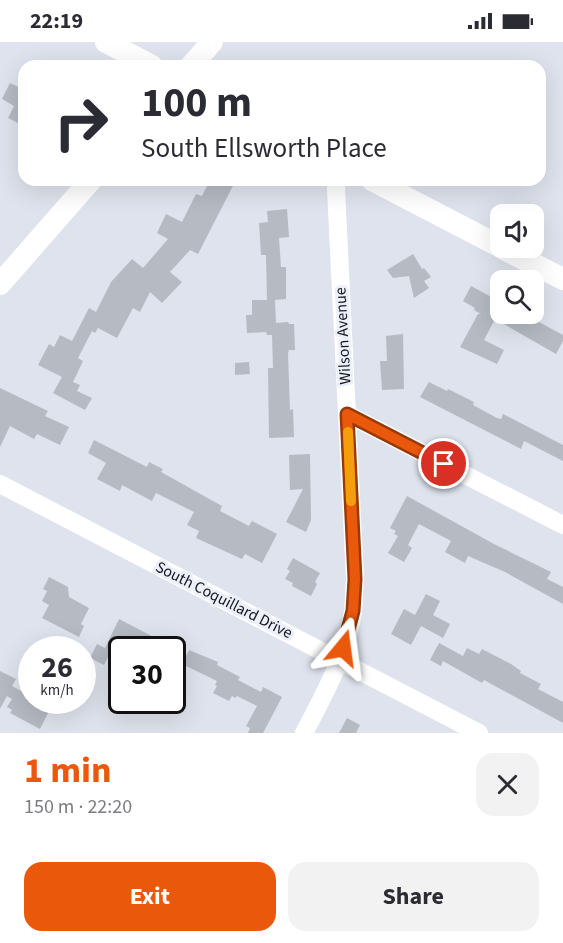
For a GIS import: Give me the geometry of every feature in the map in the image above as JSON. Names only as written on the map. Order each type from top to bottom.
[{"type":"street","points":[[106,42],[140,60]]},
{"type":"street","points":[[196,60],[212,42]]},
{"type":"street","points":[[0,284],[86,186]]},
{"type":"street","name":"Wilson Avenue","points":[[304,733],[339,660],[353,611],[355,579],[336,186]]},
{"type":"street","points":[[384,186],[490,241]]},
{"type":"street","points":[[523,258],[563,279]]},
{"type":"street","points":[[347,414],[563,525]]},
{"type":"street","name":"South Coquillard Drive","points":[[0,484],[479,733]]},
{"type":"building","points":[[10,83],[18,87],[18,123],[8,118],[14,106],[2,99]]},
{"type":"building","points":[[207,186],[233,186],[198,254],[190,250],[170,272],[182,282],[162,303],[150,292],[140,312],[133,308],[117,338],[98,328],[95,333],[92,331],[78,358],[83,361],[73,382],[80,385],[77,391],[92,398],[85,410],[53,393],[62,377],[38,365],[49,344],[54,347],[60,335],[72,341],[89,308],[96,312],[111,282],[132,259],[143,268],[168,239],[157,233],[166,214],[182,222],[196,194],[202,196]]},
{"type":"building","points":[[287,209],[289,237],[279,238],[281,267],[286,267],[286,299],[275,300],[276,323],[294,324],[295,350],[289,350],[288,353],[290,410],[293,409],[294,437],[269,438],[268,368],[273,368],[272,335],[267,335],[266,332],[247,333],[246,315],[252,315],[252,300],[267,300],[266,255],[261,255],[259,223],[268,222],[267,211]]},
{"type":"building","points":[[413,254],[422,269],[424,268],[431,277],[424,281],[429,288],[414,298],[409,276],[393,278],[387,270]]},
{"type":"building","points":[[471,286],[490,296],[490,324],[492,324],[484,340],[504,350],[497,364],[460,347],[478,314],[481,314],[463,301]]},
{"type":"building","points":[[504,324],[543,324],[563,335],[563,341],[556,354]]},
{"type":"building","points":[[403,334],[404,389],[382,390],[380,361],[387,361],[386,336]]},
{"type":"building","points":[[249,362],[250,374],[235,375],[235,363]]},
{"type":"building","points":[[429,382],[474,402],[473,405],[497,418],[501,419],[503,414],[563,445],[563,461],[524,441],[521,449],[420,397]]},
{"type":"building","points":[[0,388],[48,411],[45,416],[69,427],[60,445],[37,434],[34,439],[10,426],[0,447]]},
{"type":"building","points":[[94,440],[147,467],[149,462],[163,469],[161,472],[222,506],[220,511],[249,526],[252,521],[277,534],[262,563],[245,554],[242,559],[196,538],[199,531],[187,525],[194,512],[156,493],[152,501],[122,485],[120,491],[97,479],[106,463],[88,453]]},
{"type":"building","points":[[310,454],[311,520],[306,532],[286,522],[303,489],[290,490],[289,455]]},
{"type":"building","points":[[407,496],[494,544],[551,572],[547,579],[563,587],[563,604],[505,572],[468,556],[465,563],[445,552],[451,541],[419,524],[408,545],[412,548],[404,562],[388,553],[398,536],[394,534],[396,531],[390,528]]},
{"type":"building","points":[[293,558],[320,573],[311,596],[292,586],[293,583],[285,579],[290,571],[287,569]]},
{"type":"building","points":[[49,577],[68,587],[69,597],[89,608],[81,624],[84,626],[79,636],[42,618],[49,605],[42,601],[47,591],[43,589]]},
{"type":"building","points":[[426,594],[440,601],[433,615],[450,624],[443,638],[421,626],[411,645],[391,634],[404,609],[415,615]]},
{"type":"building","points":[[119,619],[151,636],[111,636]]},
{"type":"building","points":[[108,642],[108,657],[104,665],[96,661],[96,646],[97,644],[105,648]]},
{"type":"building","points":[[439,643],[463,656],[467,648],[479,654],[482,649],[511,664],[521,671],[520,673],[541,684],[538,689],[563,702],[563,723],[484,680],[482,683],[443,661],[441,666],[430,660]]},
{"type":"building","points":[[189,650],[218,662],[217,665],[240,677],[238,680],[261,692],[263,687],[282,697],[263,733],[248,733],[250,728],[246,726],[257,706],[237,696],[235,698],[232,696],[229,701],[213,693],[217,681],[186,666],[186,656]]},
{"type":"building","points":[[0,671],[16,679],[12,686],[18,689],[18,714],[48,714],[40,729],[10,713],[12,710],[7,707],[12,699],[7,696],[0,709]]},
{"type":"building","points":[[347,718],[360,725],[356,733],[339,733]]},
{"type":"slow traffic","points":[[348,432],[351,501]]},
{"type":"route","points":[[343,648],[353,611],[355,579],[347,414],[444,464]]}]
